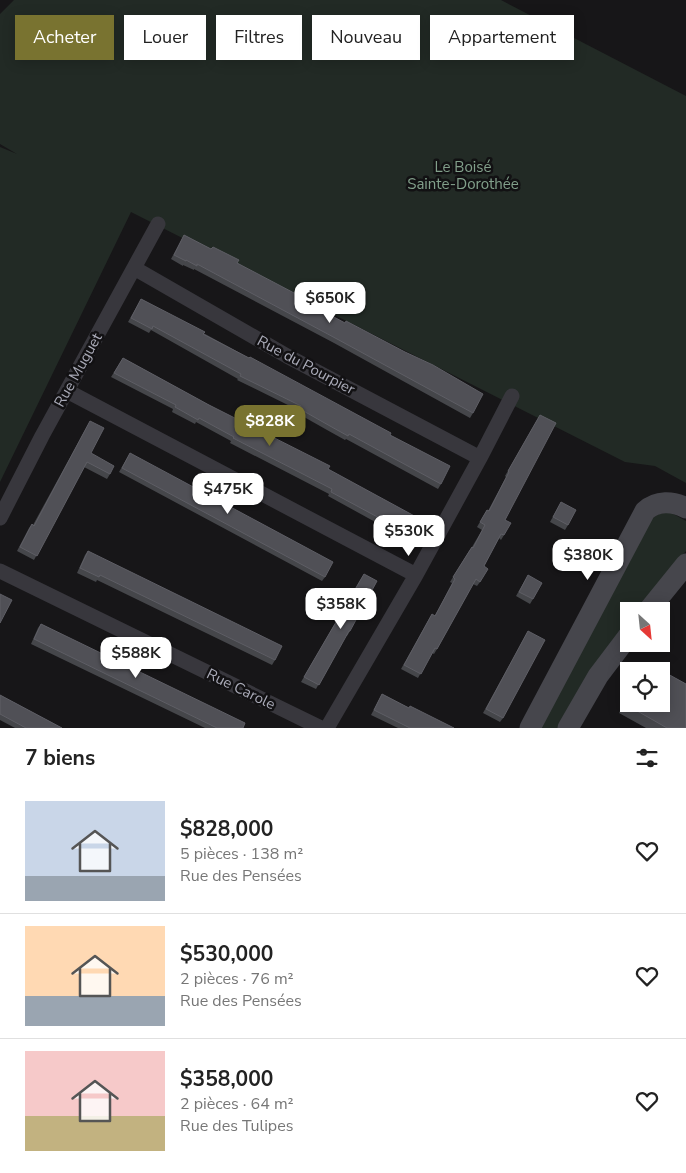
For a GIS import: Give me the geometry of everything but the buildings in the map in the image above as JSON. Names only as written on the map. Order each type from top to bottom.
[{"type":"street","name":"Rue Muguet","points":[[0,518],[158,224]]},
{"type":"street","name":"Rue du Pourpier","points":[[134,268],[287,356],[480,458]]},
{"type":"street","points":[[67,391],[416,575]]},
{"type":"street","points":[[327,728],[416,575],[512,396]]},
{"type":"street","points":[[530,728],[645,511],[651,506],[662,503],[676,504],[686,508]]},
{"type":"street","points":[[655,602],[686,564]]},
{"type":"street","name":"Rue Carole","points":[[0,571],[321,728]]},
{"type":"street","points":[[568,728],[602,670],[620,647]]},
{"type":"green space","name":"Le Boisé Sainte-Dorothée","points":[[14,0],[501,0],[530,15],[430,15],[430,60],[574,60],[574,38],[686,96],[686,483],[655,466],[625,462],[131,212],[0,482],[0,147],[17,154],[0,144],[0,14]]},
{"type":"green space","points":[[670,512],[686,521],[686,551],[645,602],[620,602],[620,633],[560,728],[538,728],[651,519],[659,514]]}]
